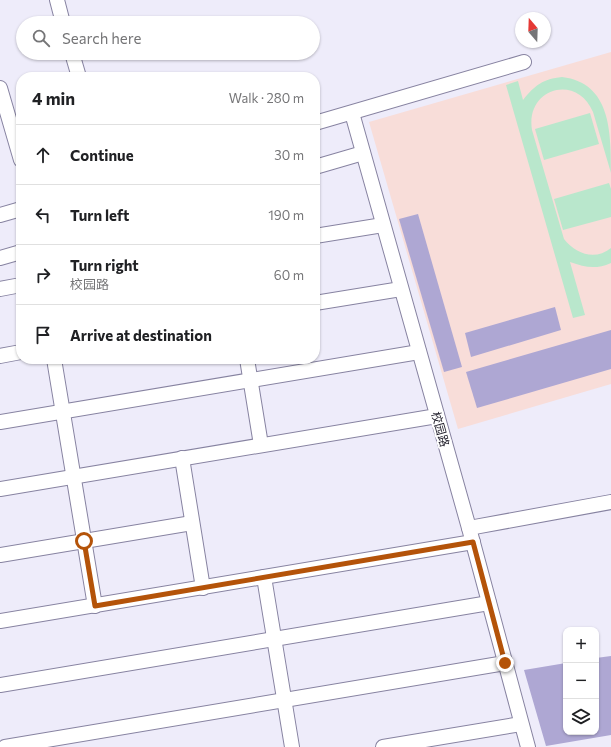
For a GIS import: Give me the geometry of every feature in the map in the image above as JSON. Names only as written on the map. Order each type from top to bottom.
[{"type":"street","points":[[57,0],[61,16]]},
{"type":"street","points":[[74,60],[78,72]]},
{"type":"street","points":[[320,122],[524,62]]},
{"type":"street","points":[[0,88],[16,143]]},
{"type":"street","name":"校园路","points":[[352,113],[473,542],[528,747]]},
{"type":"street","points":[[320,165],[363,152]]},
{"type":"street","points":[[0,215],[16,210]]},
{"type":"street","points":[[320,235],[383,225]]},
{"type":"street","points":[[0,258],[16,253]]},
{"type":"street","points":[[0,289],[16,286]]},
{"type":"street","points":[[320,302],[401,289]]},
{"type":"street","points":[[0,422],[419,352]]},
{"type":"street","points":[[0,356],[16,353]]},
{"type":"street","points":[[55,364],[95,606]]},
{"type":"street","points":[[248,364],[261,445]]},
{"type":"street","points":[[0,489],[437,416]]},
{"type":"street","points":[[182,458],[203,588]]},
{"type":"street","points":[[469,528],[611,502]]},
{"type":"street","points":[[0,555],[192,523]]},
{"type":"street","points":[[0,621],[473,542]]},
{"type":"street","points":[[264,577],[292,747]]},
{"type":"street","points":[[0,684],[489,603]]},
{"type":"street","points":[[5,747],[505,663]]},
{"type":"street","points":[[383,747],[521,724]]},
{"type":"shaded area","points":[[611,52],[611,384],[458,429],[369,122]]},
{"type":"green space","points":[[562,77],[578,81],[590,89],[599,99],[605,112],[610,142],[611,173],[593,112],[585,100],[576,92],[565,89],[554,91],[544,96],[536,104],[532,116],[532,130],[564,239],[574,249],[586,254],[599,254],[611,248],[611,263],[590,267],[570,262],[585,315],[573,318],[506,85],[518,81],[523,100],[531,90],[544,81]]},
{"type":"green space","points":[[590,113],[599,144],[544,160],[535,129]]},
{"type":"green space","points":[[609,183],[611,189],[611,217],[563,230],[554,199]]},
{"type":"building","points":[[418,214],[462,367],[444,372],[399,219]]},
{"type":"building","points":[[555,307],[561,330],[471,357],[465,333]]},
{"type":"building","points":[[611,330],[611,369],[477,408],[466,372]]},
{"type":"building","points":[[611,656],[611,735],[546,746],[524,670],[563,664],[563,735],[599,735],[599,658]]},
{"type":"route","points":[[84,541],[95,606],[473,542],[505,663]]}]
